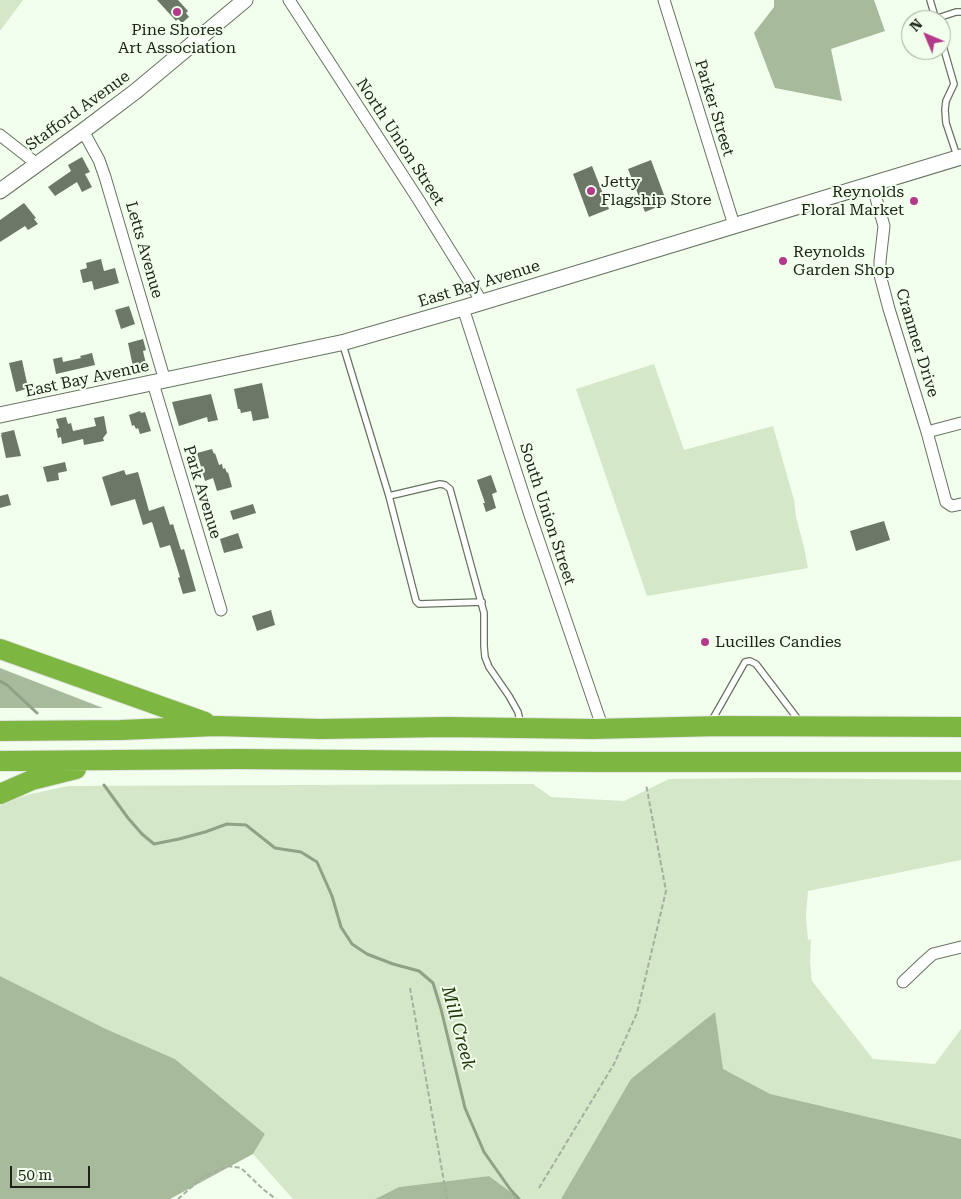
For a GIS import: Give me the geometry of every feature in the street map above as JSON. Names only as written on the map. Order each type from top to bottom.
[{"type":"highway","points":[[0,650],[216,726]]},
{"type":"highway","points":[[0,731],[121,730],[216,726],[320,729],[447,727],[603,729],[961,727]]},
{"type":"highway","points":[[0,761],[247,759],[961,762]]},
{"type":"highway","points":[[0,794],[32,780],[112,760]]},
{"type":"street","name":"Stafford Avenue","points":[[0,191],[136,91],[244,0]]},
{"type":"street","name":"North Union Street","points":[[289,0],[418,199],[482,302]]},
{"type":"street","name":"Parker Street","points":[[664,0],[734,225]]},
{"type":"street","name":"Letts Avenue","points":[[83,131],[99,160],[109,188],[159,382]]},
{"type":"street","points":[[0,135],[37,164]]},
{"type":"street","name":"East Bay Avenue","points":[[0,415],[342,343],[959,158]]},
{"type":"street","name":"Cranmer Drive","points":[[872,184],[884,226],[880,275],[889,309],[927,432],[946,502],[957,505]]},
{"type":"street","name":"South Union Street","points":[[463,308],[527,506],[603,729]]},
{"type":"street","name":"Park Avenue","points":[[159,382],[221,610]]},
{"type":"street","points":[[927,432],[961,423]]},
{"type":"street","points":[[903,982],[933,954],[961,947]]},
{"type":"lane","points":[[947,60],[954,84],[946,101],[946,123],[959,158]]},
{"type":"lane","points":[[954,84],[961,82]]},
{"type":"lane","points":[[342,343],[389,496],[416,601],[419,604],[482,602]]},
{"type":"lane","points":[[389,496],[440,484],[450,489],[482,602],[485,657],[489,667],[518,712],[521,728]]},
{"type":"lane","points":[[708,727],[745,662],[750,661],[756,664],[805,728]]},
{"type":"path","points":[[539,1188],[614,1064],[636,1013],[666,891],[646,784]]},
{"type":"path","points":[[410,988],[447,1199]]},
{"type":"path","points":[[178,1199],[203,1177],[228,1166],[241,1168],[276,1199]]},
{"type":"green space","points":[[0,0],[23,0],[0,31]]},
{"type":"green space","points":[[774,0],[874,0],[885,31],[831,49],[842,101],[775,88],[754,33],[774,7]]},
{"type":"green space","points":[[654,364],[684,450],[773,426],[794,500],[808,568],[647,596],[576,389]]},
{"type":"green space","points":[[0,668],[103,708],[0,708]]},
{"type":"green space","points":[[669,779],[961,780],[961,860],[808,891],[806,916],[808,940],[811,939],[810,962],[812,981],[873,1059],[935,1064],[961,1029],[961,1199],[520,1199],[489,1176],[399,1187],[375,1199],[293,1199],[253,1154],[265,1134],[175,1059],[106,1029],[0,976],[0,806],[3,802],[31,794],[68,786],[533,784],[551,797],[624,801]]},
{"type":"green space","points":[[0,976],[106,1029],[175,1059],[265,1134],[253,1154],[170,1199],[0,1199]]},
{"type":"green space","points":[[715,1012],[723,1069],[770,1094],[961,1139],[961,1199],[561,1199],[631,1079]]},
{"type":"green space","points":[[489,1176],[520,1199],[375,1199],[399,1187]]},
{"type":"building","name":"Pine Shores Art Association","points":[[157,0],[178,0],[188,11],[186,13],[189,17],[182,23],[178,19],[176,21]]},
{"type":"building","points":[[82,157],[90,172],[85,174],[92,187],[82,192],[77,182],[55,196],[48,187],[71,171],[68,165]]},
{"type":"building","points":[[651,160],[667,203],[645,212],[628,169]]},
{"type":"building","name":"Jetty Flagship Store","points":[[592,166],[609,209],[589,217],[573,174]]},
{"type":"building","points":[[24,203],[36,218],[34,219],[38,224],[28,230],[25,226],[0,242],[0,220]]},
{"type":"building","points":[[101,259],[104,271],[115,268],[119,283],[94,290],[92,281],[83,283],[80,270],[87,268],[86,263]]},
{"type":"building","points":[[129,306],[135,324],[121,329],[115,310]]},
{"type":"building","points":[[143,339],[146,350],[143,351],[146,364],[133,367],[128,343]]},
{"type":"building","points":[[92,353],[95,365],[56,374],[53,359],[62,357],[63,362],[81,358],[80,356]]},
{"type":"building","points":[[22,360],[27,383],[24,384],[26,389],[16,392],[9,363]]},
{"type":"building","points":[[262,383],[269,418],[253,421],[251,411],[241,413],[240,409],[238,409],[234,389]]},
{"type":"building","points":[[211,394],[218,420],[208,422],[207,417],[179,426],[172,402]]},
{"type":"building","points":[[140,411],[141,413],[145,412],[151,431],[140,434],[138,428],[136,429],[134,425],[132,426],[129,415]]},
{"type":"building","points":[[104,416],[107,433],[103,438],[104,441],[84,445],[83,439],[62,444],[61,437],[58,438],[56,429],[59,428],[56,419],[66,417],[68,424],[71,423],[73,431],[96,426],[94,418]]},
{"type":"building","points":[[14,430],[21,456],[6,458],[1,433]]},
{"type":"building","points":[[212,449],[219,465],[222,464],[223,469],[225,468],[228,472],[232,487],[217,491],[213,478],[205,481],[197,453]]},
{"type":"building","points":[[65,462],[67,471],[58,473],[59,480],[47,482],[43,467]]},
{"type":"building","points":[[124,470],[126,475],[138,472],[149,511],[164,506],[170,525],[173,524],[181,550],[184,549],[196,591],[183,594],[170,545],[160,548],[152,522],[143,525],[135,499],[111,506],[102,477]]},
{"type":"building","points":[[491,475],[497,492],[492,494],[496,508],[486,512],[477,480]]},
{"type":"building","points":[[8,494],[11,505],[0,508],[0,496]]},
{"type":"building","points":[[253,504],[256,513],[233,520],[230,511]]},
{"type":"building","points":[[884,521],[890,540],[856,551],[850,531]]},
{"type":"building","points":[[238,533],[243,548],[224,553],[220,539]]},
{"type":"building","points":[[271,610],[275,625],[257,631],[252,616]]},
{"type":"waterway","name":"Mill Creek","points":[[0,681],[7,685],[37,713]]},
{"type":"waterway","name":"Mill Creek","points":[[104,785],[128,818],[154,844],[205,832],[227,824],[246,825],[275,848],[301,852],[317,862],[332,896],[341,927],[352,944],[367,954],[419,971],[433,983],[465,1108],[484,1152],[519,1199]]},
{"type":"place","name":"Pine Shores Art Association","points":[[177,12]]},
{"type":"place","name":"Jetty Flagship Store","points":[[591,191]]},
{"type":"place","name":"Reynolds Floral Market","points":[[914,201]]},
{"type":"place","name":"Reynolds Garden Shop","points":[[783,261]]},
{"type":"place","name":"Lucilles Candies","points":[[705,642]]}]
